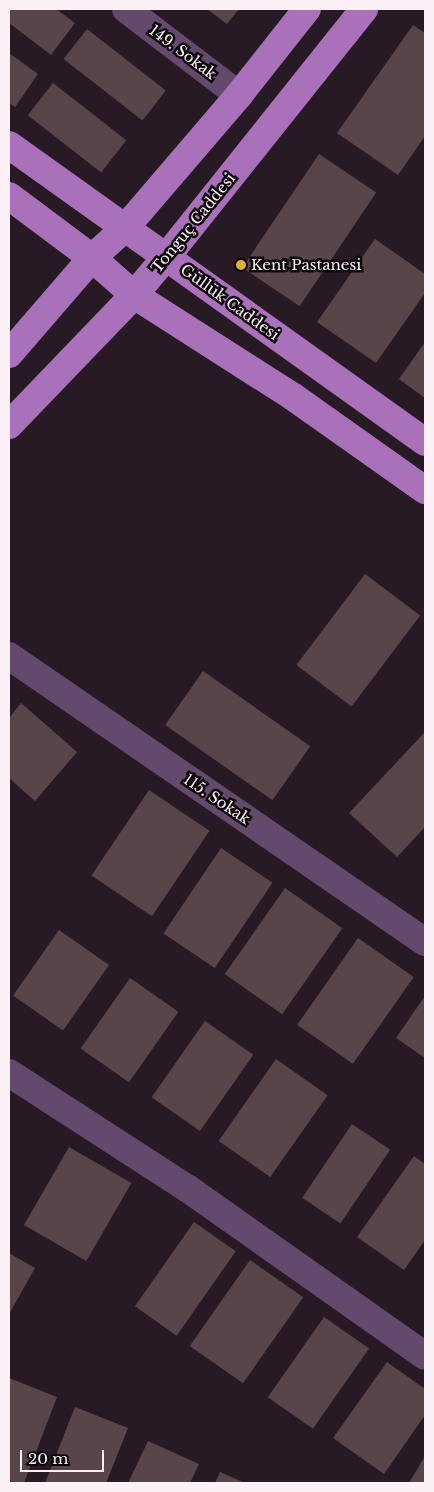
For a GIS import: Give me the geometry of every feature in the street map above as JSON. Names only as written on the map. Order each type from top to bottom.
[{"type":"main road","points":[[9,354],[92,258],[126,227],[239,95],[307,9]]},
{"type":"main road","name":"Tonguç Caddesi","points":[[9,425],[134,295],[364,9]]},
{"type":"main road","name":"Güllük Caddesi","points":[[9,144],[425,442]]},
{"type":"main road","points":[[9,196],[92,258],[134,295],[292,396],[425,490]]},
{"type":"street","name":"149. Sokak","points":[[126,9],[239,95]]},
{"type":"street","name":"115. Sokak","points":[[9,656],[425,942]]},
{"type":"street","points":[[9,1073],[187,1188],[425,1356]]},
{"type":"building","points":[[9,9],[56,9],[75,23],[51,55],[9,23]]},
{"type":"building","points":[[207,9],[239,9],[227,24]]},
{"type":"building","points":[[413,25],[425,33],[425,136],[398,175],[337,133]]},
{"type":"building","points":[[87,29],[166,91],[142,121],[64,59]]},
{"type":"building","points":[[9,53],[38,74],[15,107],[9,103]]},
{"type":"building","points":[[53,83],[126,140],[101,173],[28,115]]},
{"type":"building","points":[[319,154],[376,193],[300,306],[242,268]]},
{"type":"building","points":[[375,239],[425,274],[425,293],[376,363],[317,322]]},
{"type":"building","points":[[425,342],[425,398],[399,379]]},
{"type":"building","points":[[365,574],[420,616],[351,707],[296,665]]},
{"type":"building","points":[[203,671],[310,746],[272,800],[165,725]]},
{"type":"building","points":[[21,703],[77,752],[35,801],[9,778],[9,718]]},
{"type":"building","points":[[425,732],[425,827],[397,857],[349,813]]},
{"type":"building","points":[[149,790],[210,831],[152,916],[91,875]]},
{"type":"building","points":[[221,848],[272,883],[215,968],[163,933]]},
{"type":"building","points":[[285,888],[342,928],[282,1014],[225,974]]},
{"type":"building","points":[[59,930],[109,965],[63,1031],[13,996]]},
{"type":"building","points":[[358,938],[414,977],[353,1064],[297,1025]]},
{"type":"building","points":[[130,978],[178,1012],[129,1082],[81,1048]]},
{"type":"building","points":[[425,996],[425,1058],[396,1038]]},
{"type":"building","points":[[205,1021],[253,1055],[200,1131],[152,1097]]},
{"type":"building","points":[[276,1059],[328,1095],[270,1177],[219,1141]]},
{"type":"building","points":[[352,1124],[390,1150],[340,1224],[302,1198]]},
{"type":"building","points":[[69,1147],[131,1183],[86,1261],[24,1225]]},
{"type":"building","points":[[414,1156],[425,1164],[425,1240],[404,1270],[357,1237]]},
{"type":"building","points":[[194,1222],[236,1251],[177,1336],[135,1306]]},
{"type":"building","points":[[9,1253],[35,1268],[9,1314]]},
{"type":"building","points":[[250,1260],[303,1297],[243,1383],[190,1346]]},
{"type":"building","points":[[324,1317],[369,1349],[313,1429],[268,1397]]},
{"type":"building","points":[[387,1362],[425,1389],[425,1415],[384,1474],[333,1438]]},
{"type":"building","points":[[9,1378],[57,1397],[24,1483],[9,1483]]},
{"type":"building","points":[[75,1407],[128,1428],[106,1483],[45,1483]]},
{"type":"building","points":[[148,1441],[199,1464],[190,1483],[128,1483]]},
{"type":"building","points":[[425,1456],[425,1483],[409,1483]]},
{"type":"building","points":[[220,1472],[245,1483],[215,1483]]},
{"type":"place","name":"Kent Pastanesi","points":[[241,265]]}]
